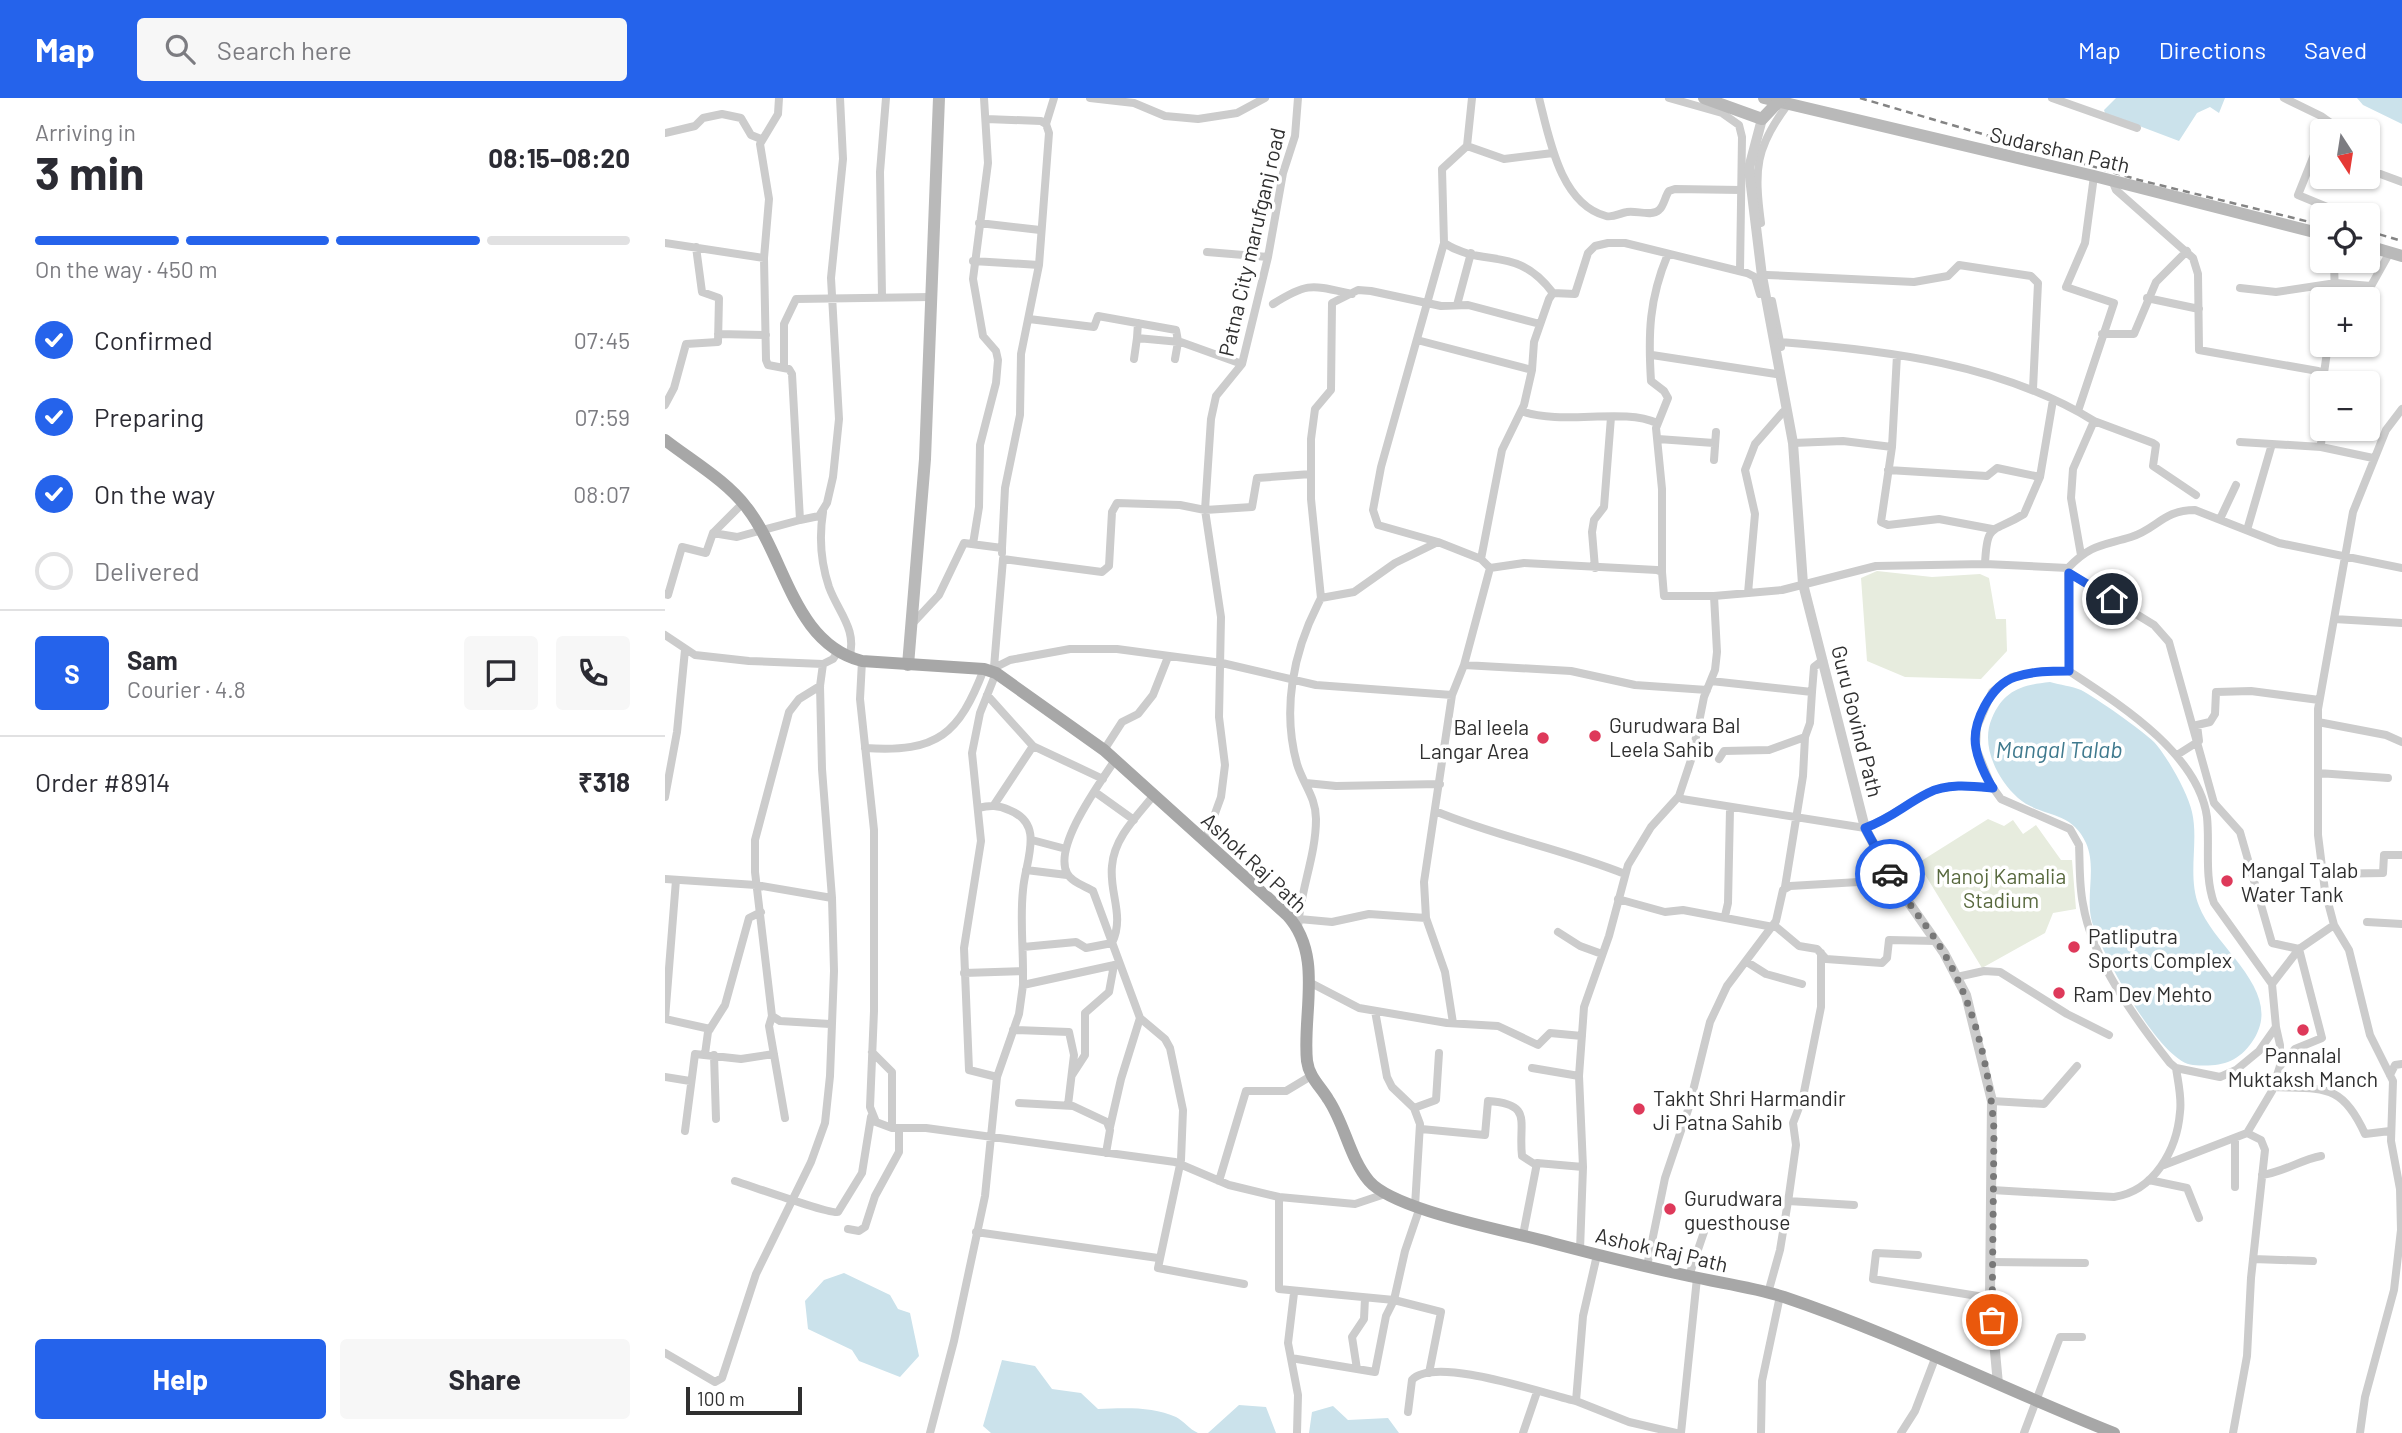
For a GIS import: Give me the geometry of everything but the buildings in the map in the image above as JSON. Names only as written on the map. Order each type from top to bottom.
[{"type":"main road","points":[[908,665],[925,459],[939,98]]},
{"type":"main road","points":[[1704,98],[1762,119],[1785,101]]},
{"type":"main road","name":"Sudarshan Path","points":[[1764,98],[2112,180],[2310,231]]},
{"type":"main road","points":[[665,440],[743,503],[762,531],[813,628],[849,657],[908,665],[991,670]]},
{"type":"main road","name":"Ashok Raj Path","points":[[991,670],[1104,750],[1298,924],[1309,982],[1307,1062],[1311,1076],[1329,1100],[1357,1164],[1370,1182],[1385,1194],[1418,1207],[1597,1255],[1774,1294],[1870,1327],[2036,1403],[2114,1433]]},
{"type":"street","points":[[779,98],[778,114],[761,138],[759,154],[769,199],[764,258],[766,335],[768,365],[784,368],[792,374],[800,520]]},
{"type":"street","points":[[735,1181],[792,1198],[829,1213],[838,1212],[862,1173],[871,1117],[874,830],[860,692],[849,657],[851,632],[831,592],[821,541],[824,512],[833,477],[839,409],[832,296],[833,232],[842,159],[840,98]]},
{"type":"street","points":[[882,296],[880,162],[886,98]]},
{"type":"street","points":[[973,544],[979,507],[981,440],[996,383],[998,360],[996,351],[985,341],[977,312],[973,261],[988,163],[984,98]]},
{"type":"street","points":[[997,1077],[969,1070],[964,948],[981,848],[972,753],[991,670],[1003,559],[1005,488],[1020,415],[1021,354],[1039,265],[1049,133],[1046,124],[1054,98]]},
{"type":"street","points":[[1090,98],[1134,103],[1165,116],[1198,119],[1237,113],[1265,98]]},
{"type":"street","name":"Patna City marufganj road","points":[[1205,841],[1224,784],[1219,706],[1221,617],[1205,510],[1214,403],[1221,388],[1242,364],[1268,257],[1283,173],[1295,136],[1298,98]]},
{"type":"street","points":[[1472,98],[1467,146],[1442,169],[1444,243],[1381,467],[1373,517],[1378,525],[1438,542],[1481,559],[1490,568]]},
{"type":"street","points":[[1539,98],[1553,153],[1576,199],[1608,217],[1630,211],[1658,211],[1669,191],[1675,189],[1741,190]]},
{"type":"street","points":[[1669,98],[1722,113],[1739,125],[1739,271]]},
{"type":"street","points":[[2052,98],[2137,128]]},
{"type":"street","points":[[2284,98],[2323,119]]},
{"type":"street","points":[[1748,593],[1755,514],[1745,470],[1755,444],[1792,410],[1767,275],[1756,186],[1758,162],[1767,132],[1785,101]]},
{"type":"street","points":[[665,133],[695,126],[703,118],[732,114],[741,118],[751,135],[761,138]]},
{"type":"street","points":[[986,119],[1046,124]]},
{"type":"street","name":"Guru Govind Path","points":[[1762,119],[1749,169],[1762,276],[1793,443],[1803,584],[1865,828],[1893,880],[1936,941],[1957,977],[1973,1016],[1992,1101],[1990,1298],[1998,1384]]},
{"type":"street","points":[[1467,146],[1504,159],[1553,153]]},
{"type":"street","points":[[2310,165],[2298,195],[2317,203]]},
{"type":"street","points":[[2380,174],[2402,182]]},
{"type":"street","points":[[2078,411],[2114,303],[2066,287],[2085,243],[2094,176]]},
{"type":"street","points":[[2112,180],[2116,190],[2187,251],[2197,266],[2199,309],[2196,345],[2203,353],[2312,371]]},
{"type":"street","points":[[979,223],[1040,230]]},
{"type":"street","points":[[665,243],[764,258]]},
{"type":"street","points":[[1444,243],[1528,268],[1553,293],[1574,294],[1588,253],[1595,246],[1625,243],[1753,275],[1758,281],[1786,414]]},
{"type":"street","points":[[665,405],[674,388],[686,344],[718,342],[719,298],[702,292],[696,247]]},
{"type":"street","points":[[2102,334],[2134,334],[2147,298],[2164,272],[2187,251]]},
{"type":"street","points":[[1207,252],[1268,257]]},
{"type":"street","points":[[1457,305],[1471,253]]},
{"type":"street","points":[[1668,254],[1651,304],[1651,381],[1664,391],[1668,398],[1657,422],[1664,596],[1714,596],[1783,590],[1876,566],[1985,564],[2069,570],[2154,625],[2169,642],[2216,808],[2236,827],[2242,840],[2272,943],[2299,948]]},
{"type":"street","points":[[2240,288],[2276,292],[2336,283],[2371,286],[2396,254]]},
{"type":"street","points":[[973,261],[1039,265]]},
{"type":"street","points":[[1767,275],[1914,282],[1948,276],[1959,265],[2031,275],[2038,283],[2033,390]]},
{"type":"street","points":[[2335,273],[2336,287]]},
{"type":"street","points":[[1273,304],[1284,294],[1304,286],[1352,294]]},
{"type":"street","points":[[1426,918],[1370,914],[1332,922],[1298,924],[1316,821],[1312,793],[1299,769],[1294,748],[1292,681],[1297,650],[1321,598],[1311,474],[1315,409],[1329,394],[1331,384],[1331,309],[1335,302],[1358,290],[1441,306],[1477,307],[1540,324]]},
{"type":"street","points":[[1481,559],[1502,450],[1521,411],[1532,370],[1532,350],[1553,293]]},
{"type":"street","points":[[784,368],[784,324],[793,302],[801,298],[931,297]]},
{"type":"street","points":[[2147,298],[2199,309]]},
{"type":"street","points":[[1029,319],[1094,327],[1098,316],[1175,330],[1179,342],[1175,359]]},
{"type":"street","points":[[1134,359],[1138,323]]},
{"type":"street","points":[[718,334],[766,335]]},
{"type":"street","points":[[1137,338],[1179,342],[1242,364]]},
{"type":"street","points":[[1417,340],[1532,370]]},
{"type":"street","points":[[1780,342],[1862,348],[2033,390],[2094,421],[2153,443],[2156,445],[2153,467],[2196,495]]},
{"type":"street","points":[[1652,355],[1776,374]]},
{"type":"street","points":[[1897,355],[1892,447],[1880,518],[1884,525],[1939,519],[1992,529],[2024,514],[2040,477],[2053,400]]},
{"type":"street","points":[[2360,1433],[2365,1397],[2392,1298],[2401,1230],[2399,1170],[2390,1131],[2394,1087],[2370,1035],[2349,950],[2334,925],[2323,874],[2318,835],[2318,722],[2319,700],[2353,512],[2386,430],[2402,409]]},
{"type":"street","points":[[1521,411],[1544,416],[1635,417],[1657,422]]},
{"type":"street","points":[[1595,568],[1592,532],[1594,520],[1604,507],[1611,417]]},
{"type":"street","points":[[2081,555],[2071,498],[2073,469],[2094,421]]},
{"type":"street","points":[[1714,460],[1716,432]]},
{"type":"street","points":[[1658,439],[1714,443]]},
{"type":"street","points":[[1793,443],[1843,441],[1892,447]]},
{"type":"street","points":[[2321,441],[2321,447]]},
{"type":"street","points":[[2240,442],[2321,447],[2373,458]]},
{"type":"street","points":[[2246,530],[2272,444]]},
{"type":"street","points":[[1888,470],[1987,476],[1997,468],[2040,477]]},
{"type":"street","points":[[1003,559],[1102,572],[1109,566],[1112,512],[1117,503],[1180,505],[1205,510],[1252,507],[1257,478],[1311,474]]},
{"type":"street","points":[[2220,519],[2235,485]]},
{"type":"street","points":[[665,594],[668,595],[681,547],[706,553],[713,533],[743,503]]},
{"type":"street","points":[[2069,671],[2069,570],[2081,555],[2099,544],[2130,537],[2168,514],[2195,510],[2280,543],[2402,568]]},
{"type":"street","points":[[713,533],[730,538],[824,512]]},
{"type":"street","points":[[1985,564],[1986,540],[1992,529]]},
{"type":"street","points":[[1321,598],[1354,592],[1395,563],[1438,542]]},
{"type":"street","points":[[912,624],[939,595],[964,543],[1002,548]]},
{"type":"street","points":[[1490,568],[1524,563],[1662,572]]},
{"type":"street","points":[[1453,1023],[1445,972],[1426,918],[1425,868],[1452,695],[1464,665],[1490,568]]},
{"type":"street","points":[[1580,1250],[1583,1167],[1579,1076],[1584,1007],[1625,874],[1644,838],[1679,796],[1692,757],[1717,652],[1714,596]]},
{"type":"street","points":[[2334,619],[2402,623]]},
{"type":"street","points":[[665,635],[695,655],[734,660],[823,664],[833,659],[849,657]]},
{"type":"street","points":[[865,748],[910,746],[948,732],[961,719],[991,670],[1010,660],[1070,649],[1117,649],[1222,663],[1292,681],[1333,688],[1452,695]]},
{"type":"street","points":[[665,797],[677,732],[685,650]]},
{"type":"street","points":[[1104,750],[1122,722],[1138,714],[1153,695],[1168,657]]},
{"type":"street","points":[[1647,1266],[1665,1178],[1689,1107],[1707,1031],[1727,986],[1747,962],[1761,938],[1773,926],[1785,887],[1797,818],[1805,737],[1811,723],[1814,667],[1823,660]]},
{"type":"street","points":[[665,1353],[715,1382],[722,1378],[756,1274],[811,1162],[825,1123],[830,1076],[832,898],[822,769],[820,686],[823,664]]},
{"type":"street","points":[[1464,665],[1571,671],[1635,685],[1707,690]]},
{"type":"street","points":[[1993,1190],[2114,1197],[2129,1194],[2164,1165],[2248,1133],[2273,1087],[2280,1066],[2272,984],[2214,903],[2209,890],[2204,805],[2177,754],[2113,700],[2069,671],[2044,671],[2013,677],[1992,692],[1977,727],[1976,748],[1993,788],[2001,799],[2070,829],[2076,836],[2083,904],[2091,937],[2141,1027],[2176,1068],[2181,1112],[2164,1165]]},
{"type":"street","points":[[1710,681],[1812,692]]},
{"type":"street","points":[[785,1118],[769,1026],[772,1016],[756,885],[755,840],[786,720],[799,699],[820,686]]},
{"type":"street","points":[[2199,741],[2197,725],[2210,722],[2215,714],[2217,692],[2251,691],[2319,700]]},
{"type":"street","points":[[986,695],[1033,746],[1103,779]]},
{"type":"street","points":[[2318,722],[2386,735],[2402,742]]},
{"type":"street","points":[[1719,759],[1724,751],[1769,750],[1805,737]]},
{"type":"street","points":[[2177,754],[2199,741]]},
{"type":"street","points":[[994,805],[1033,746]]},
{"type":"street","points":[[1067,875],[1066,849],[1075,825],[1115,760]]},
{"type":"street","points":[[2318,773],[2388,778]]},
{"type":"street","points":[[1306,783],[1395,786],[1440,784]]},
{"type":"street","points":[[1679,796],[1687,801],[1730,809],[1865,828],[1893,817],[1930,792],[1962,785],[1993,788]]},
{"type":"street","points":[[1095,792],[1134,821]]},
{"type":"street","points":[[1112,943],[1117,930],[1118,911],[1112,861],[1119,841],[1154,795]]},
{"type":"street","points":[[930,1433],[954,1341],[976,1232],[993,1137],[997,1077],[1019,1014],[1023,985],[1022,892],[1032,840],[1024,819],[994,805],[978,808]]},
{"type":"street","points":[[1725,916],[1728,902],[1730,809]]},
{"type":"street","points":[[1436,811],[1489,831],[1568,852],[1625,874]]},
{"type":"street","points":[[1032,840],[1066,849]]},
{"type":"street","points":[[2323,874],[2383,873],[2385,855],[2402,855]]},
{"type":"street","points":[[1026,870],[1067,875],[1093,891],[1112,943],[1116,964],[1140,1018],[1165,1039],[1173,1057],[1183,1110],[1180,1164],[1158,1258],[1160,1270],[1244,1284]]},
{"type":"street","points":[[665,879],[756,885],[832,898]]},
{"type":"street","points":[[676,880],[665,1019],[710,1029]]},
{"type":"street","points":[[1785,887],[1893,880]]},
{"type":"street","points":[[1618,899],[1665,912],[1683,909],[1773,926],[1799,946],[1821,953],[1829,959],[1881,963],[1887,958],[1889,940],[1936,941]]},
{"type":"street","points":[[716,1119],[709,1054],[710,1029],[725,1005],[749,918],[761,912]]},
{"type":"street","points":[[2367,922],[2402,924]]},
{"type":"street","points":[[2272,984],[2299,948],[2334,925]]},
{"type":"street","points":[[1558,932],[1580,946],[1602,954]]},
{"type":"street","points":[[1023,947],[1076,942],[1087,948],[1112,943]]},
{"type":"street","points":[[2280,1066],[2295,1049],[2322,1038],[2299,948]]},
{"type":"street","points":[[1761,1433],[1762,1381],[1796,1145],[1794,1120],[1803,1097],[1821,1007],[1821,953]]},
{"type":"street","points":[[1747,962],[1766,974],[1802,984]]},
{"type":"street","points":[[1023,985],[1116,964]]},
{"type":"street","points":[[1072,1076],[1085,1055],[1085,1013],[1109,992],[1116,964]]},
{"type":"street","points":[[964,973],[1023,971]]},
{"type":"street","points":[[1957,977],[1984,971],[2000,972],[2067,1014],[2109,1035]]},
{"type":"street","points":[[1309,982],[1344,1002],[1375,1011],[1453,1023],[1498,1026],[1538,1045],[1550,1033],[1582,1036]]},
{"type":"street","points":[[1291,1358],[1375,1372],[1386,1316],[1394,1300],[1418,1207],[1421,1129],[1414,1108],[1392,1087],[1387,1077],[1375,1011]]},
{"type":"street","points":[[772,1016],[780,1021],[830,1024]]},
{"type":"street","points":[[1106,1153],[1121,1079],[1140,1018]]},
{"type":"street","points":[[2176,1068],[2220,1077],[2228,1074],[2259,1051],[2276,1027]]},
{"type":"street","points":[[1013,1030],[1069,1032],[1074,1048],[1068,1105]]},
{"type":"street","points":[[848,1229],[859,1231],[865,1227],[875,1196],[899,1152],[892,1072],[872,1052]]},
{"type":"street","points":[[1414,1108],[1436,1100],[1439,1053]]},
{"type":"street","points":[[685,1131],[693,1056],[709,1054],[741,1059],[773,1054]]},
{"type":"street","points":[[2390,1075],[2395,1065],[2402,1064]]},
{"type":"street","points":[[1992,1101],[2044,1104],[2077,1066]]},
{"type":"street","points":[[1532,1068],[1579,1076]]},
{"type":"street","points":[[1219,1181],[1243,1094],[1250,1090],[1286,1091],[1311,1076]]},
{"type":"street","points":[[665,1077],[690,1081]]},
{"type":"street","points":[[2273,1087],[2327,1089],[2353,1107],[2365,1134],[2390,1131]]},
{"type":"street","points":[[1421,1129],[1485,1135],[1488,1101],[1513,1104],[1518,1108],[1521,1119],[1522,1156],[1536,1165],[1548,1163],[1583,1167]]},
{"type":"street","points":[[1019,1103],[1068,1105],[1111,1127]]},
{"type":"street","points":[[871,1117],[896,1128],[993,1137],[1180,1164],[1219,1181],[1279,1197],[1355,1204],[1385,1194]]},
{"type":"street","points":[[2233,1433],[2247,1356],[2264,1144],[2248,1133]]},
{"type":"street","points":[[2235,1138],[2235,1187]]},
{"type":"street","points":[[2262,1175],[2280,1173],[2305,1160],[2321,1156]]},
{"type":"street","points":[[1523,1235],[1536,1165]]},
{"type":"street","points":[[2149,1180],[2187,1188],[2199,1218]]},
{"type":"street","points":[[1279,1197],[1277,1285],[1283,1292],[1394,1300],[1441,1312],[1429,1373]]},
{"type":"street","points":[[1788,1201],[1854,1205]]},
{"type":"street","points":[[976,1232],[1158,1258]]},
{"type":"street","points":[[1408,1412],[1412,1380],[1419,1374],[1469,1373],[1576,1401],[1639,1429],[1678,1433],[1693,1277],[1704,1232]]},
{"type":"street","points":[[1918,1255],[1876,1253],[1873,1279],[1990,1298]]},
{"type":"street","points":[[1576,1401],[1583,1316],[1597,1255]]},
{"type":"street","points":[[2253,1259],[2313,1261]]},
{"type":"street","points":[[1991,1262],[2085,1263]]},
{"type":"street","points":[[1294,1293],[1289,1322],[1297,1395],[1297,1433]]},
{"type":"street","points":[[1357,1369],[1352,1337],[1364,1319],[1365,1298]]},
{"type":"street","points":[[2392,1298],[2402,1302]]},
{"type":"street","points":[[2024,1433],[2060,1337],[2082,1337]]},
{"type":"street","points":[[1901,1433],[1915,1411],[1936,1356]]},
{"type":"street","points":[[1523,1433],[1537,1392]]},
{"type":"green space","points":[[1877,571],[1932,577],[1980,574],[1989,578],[1996,619],[2006,619],[2007,651],[1981,679],[1905,677],[1867,661],[1861,578]]},
{"type":"green space","name":"Manoj Kamalia Stadium","points":[[1988,819],[2004,826],[2013,820],[2023,834],[2036,825],[2061,860],[2072,860],[2076,909],[2053,913],[2045,933],[1982,968],[1918,863]]},
{"type":"water","points":[[2116,98],[2225,98],[2219,113],[2210,107],[2197,113],[2179,141],[2105,113],[2104,110]]},
{"type":"water","points":[[2357,98],[2402,98],[2402,124],[2363,105]]},
{"type":"water","name":"Mangal Talab","points":[[2050,682],[2081,690],[2140,730],[2159,748],[2182,785],[2194,823],[2193,871],[2199,906],[2207,922],[2245,971],[2261,1006],[2260,1024],[2252,1042],[2233,1059],[2219,1064],[2193,1065],[2180,1060],[2149,1027],[2119,980],[2092,922],[2091,862],[2080,832],[2064,819],[2036,809],[2018,798],[1997,771],[1988,739],[1992,718],[1997,709],[2008,695],[2015,691]]},
{"type":"water","points":[[844,1273],[890,1295],[898,1309],[910,1313],[919,1356],[900,1377],[859,1361],[852,1350],[808,1329],[805,1301],[824,1280]]},
{"type":"water","points":[[1002,1360],[1035,1366],[1052,1389],[1081,1393],[1098,1409],[1137,1408],[1167,1413],[1198,1433],[991,1433],[983,1426]]},
{"type":"water","points":[[1239,1405],[1266,1407],[1276,1433],[1208,1433]]},
{"type":"water","points":[[1333,1406],[1348,1420],[1388,1418],[1399,1433],[1309,1433],[1312,1412]]},
{"type":"railway","points":[[1860,98],[2139,180],[2310,222]]},
{"type":"railway","points":[[2380,235],[2402,241]]},
{"type":"way so far","points":[[1890,874],[1944,953],[1966,995],[1973,1016],[1992,1101],[1994,1130],[1990,1298],[1992,1320]]},
{"type":"place","name":"Gurudwara Bal Leela Sahib","points":[[1595,736]]},
{"type":"place","name":"Bal leela Langar Area","points":[[1543,738]]},
{"type":"place","name":"Mangal Talab Water Tank","points":[[2227,881]]},
{"type":"place","name":"Patliputra Sports Complex","points":[[2074,947]]},
{"type":"place","name":"Ram Dev Mehto","points":[[2059,993]]},
{"type":"place","name":"Pannalal Muktaksh Manch","points":[[2303,1030]]},
{"type":"place","name":"Takht Shri Harmandir Ji Patna Sahib","points":[[1639,1109]]},
{"type":"place","name":"Gurudwara guesthouse","points":[[1670,1209]]},
{"type":"route","points":[[1890,874],[1865,828],[1893,817],[1930,792],[1962,785],[1993,788],[1976,748],[1977,727],[1992,692],[2013,677],[2044,671],[2069,671],[2069,573],[2112,599]]}]
